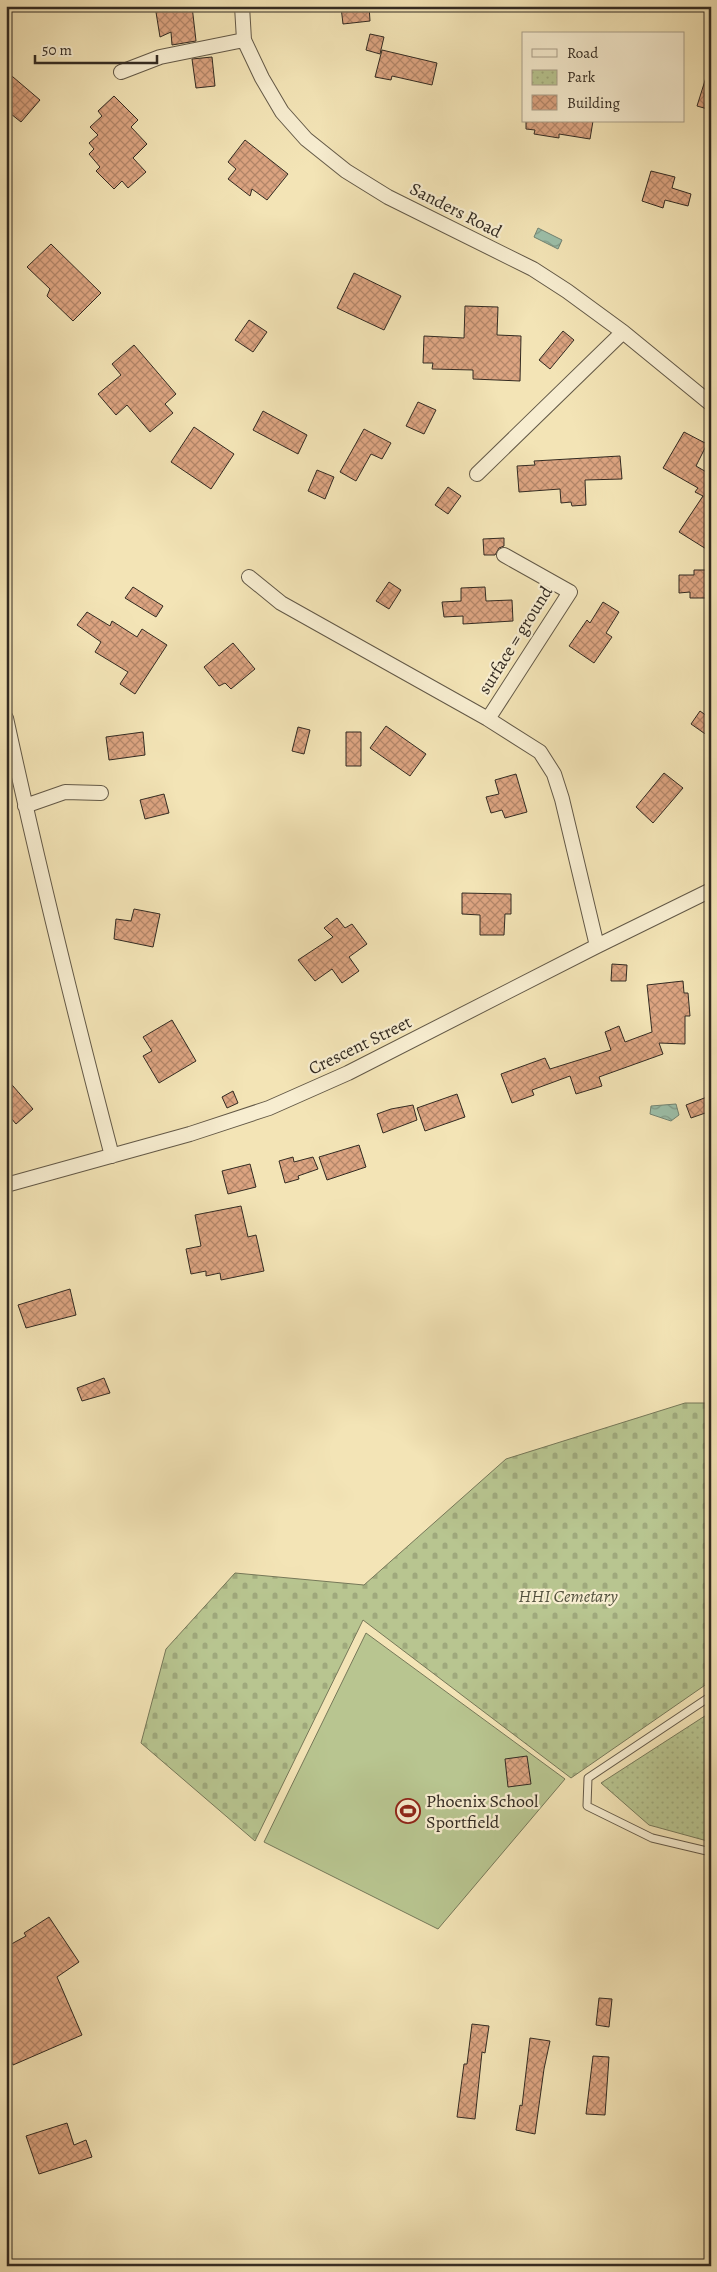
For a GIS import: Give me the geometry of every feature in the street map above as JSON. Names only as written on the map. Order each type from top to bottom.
[{"type":"street","name":"Sanders Road","points":[[242,6],[244,40],[262,78],[282,112],[306,139],[346,170],[388,197],[533,269],[567,291],[622,332],[711,404]]},
{"type":"street","points":[[121,72],[160,57],[244,40]]},
{"type":"street","points":[[477,474],[622,332]]},
{"type":"street","name":"surface = ground","points":[[488,719],[570,592],[504,555]]},
{"type":"street","points":[[249,576],[281,603],[488,719],[540,752],[554,774],[562,799],[596,946]]},
{"type":"street","points":[[6,718],[25,806],[112,1156]]},
{"type":"street","points":[[25,806],[65,792],[101,792]]},
{"type":"street","name":"Crescent Street","points":[[6,1185],[190,1134],[269,1108],[348,1073],[596,946],[711,890]]},
{"type":"lane","points":[[711,1696],[588,1778],[587,1806],[652,1838],[711,1852]]},
{"type":"green space","name":"HHI Cemetary","points":[[685,1403],[711,1403],[711,1681],[571,1778],[363,1620],[255,1841],[141,1743],[166,1649],[235,1573],[364,1585],[506,1459]]},
{"type":"green space","name":"Phoenix School Sportfield","points":[[366,1633],[565,1779],[438,1929],[264,1842]]},
{"type":"green space","points":[[711,1712],[711,1842],[649,1825],[601,1783]]},
{"type":"water","points":[[538,228],[562,240],[558,249],[534,237]]},
{"type":"water","points":[[676,1104],[679,1115],[671,1121],[650,1114],[651,1106]]},
{"type":"building","points":[[155,6],[192,6],[196,41],[172,45],[171,32],[160,37]]},
{"type":"building","points":[[369,6],[370,21],[343,24],[341,7]]},
{"type":"building","points":[[370,34],[384,37],[380,54],[366,50]]},
{"type":"building","points":[[382,50],[437,63],[432,85],[392,76],[391,80],[375,77]]},
{"type":"building","points":[[212,57],[215,86],[196,88],[192,59]]},
{"type":"building","points":[[6,71],[40,100],[21,122],[6,110]]},
{"type":"building","points":[[708,71],[711,72],[711,110],[697,106]]},
{"type":"building","points":[[114,96],[138,120],[131,127],[147,144],[133,158],[146,172],[128,188],[122,181],[114,189],[96,171],[100,167],[89,154],[94,149],[89,143],[98,135],[90,127],[102,116],[98,111]]},
{"type":"building","points":[[526,122],[593,122],[590,139],[559,134],[559,138],[534,134],[535,130],[526,129]]},
{"type":"building","points":[[245,140],[288,174],[267,200],[252,189],[250,196],[228,179],[236,169],[228,162]]},
{"type":"building","points":[[651,171],[675,177],[672,188],[691,194],[688,206],[665,200],[663,208],[642,201]]},
{"type":"building","points":[[51,244],[101,293],[73,321],[47,296],[50,289],[27,267]]},
{"type":"building","points":[[354,273],[401,296],[384,330],[337,308]]},
{"type":"building","points":[[465,306],[498,307],[497,335],[521,336],[520,381],[473,379],[473,370],[432,369],[433,363],[423,363],[424,336],[464,338]]},
{"type":"building","points":[[249,320],[267,332],[253,352],[235,340]]},
{"type":"building","points":[[563,331],[574,340],[550,369],[539,360]]},
{"type":"building","points":[[134,345],[176,394],[165,404],[173,413],[150,432],[127,405],[116,415],[98,394],[121,375],[112,364]]},
{"type":"building","points":[[418,402],[436,410],[424,434],[406,426]]},
{"type":"building","points":[[263,411],[307,435],[298,454],[253,430]]},
{"type":"building","points":[[194,427],[234,454],[211,489],[171,462]]},
{"type":"building","points":[[364,429],[391,443],[382,459],[371,454],[356,481],[340,472]]},
{"type":"building","points":[[684,432],[707,444],[696,466],[708,473],[711,469],[711,552],[679,532],[703,496],[695,492],[698,488],[663,468]]},
{"type":"building","points":[[620,456],[622,479],[585,480],[586,505],[572,506],[571,502],[561,503],[560,489],[519,492],[517,466],[535,465],[534,461]]},
{"type":"building","points":[[317,470],[334,477],[325,499],[308,491]]},
{"type":"building","points":[[448,487],[461,496],[448,514],[435,505]]},
{"type":"building","points":[[504,538],[504,546],[499,548],[495,555],[484,555],[483,539]]},
{"type":"building","points":[[694,570],[711,570],[711,598],[690,598],[690,592],[679,593],[679,575],[694,575]]},
{"type":"building","points":[[389,582],[401,590],[389,609],[376,601]]},
{"type":"building","points":[[133,587],[163,606],[156,617],[125,598]]},
{"type":"building","points":[[485,587],[486,601],[512,600],[513,621],[463,624],[463,616],[444,617],[442,602],[461,601],[461,588]]},
{"type":"building","points":[[603,602],[619,612],[606,633],[612,637],[594,663],[569,646],[587,620],[590,623]]},
{"type":"building","points":[[87,612],[110,626],[112,621],[137,637],[142,629],[167,645],[135,694],[120,684],[128,672],[95,652],[101,642],[77,625]]},
{"type":"building","points":[[233,643],[255,669],[231,689],[225,683],[219,686],[204,667]]},
{"type":"building","points":[[700,711],[711,719],[711,738],[691,724]]},
{"type":"building","points":[[386,726],[426,754],[410,776],[370,748]]},
{"type":"building","points":[[298,727],[310,730],[304,754],[292,751]]},
{"type":"building","points":[[143,732],[145,755],[109,760],[106,737]]},
{"type":"building","points":[[346,732],[361,732],[361,766],[346,766]]},
{"type":"building","points":[[664,773],[683,788],[653,823],[636,807]]},
{"type":"building","points":[[516,774],[527,812],[505,818],[502,810],[491,813],[486,797],[499,794],[495,780]]},
{"type":"building","points":[[164,794],[169,813],[145,819],[140,800]]},
{"type":"building","points":[[462,893],[511,894],[511,914],[505,914],[504,935],[480,935],[480,915],[462,914]]},
{"type":"building","points":[[134,909],[160,914],[153,947],[114,939],[116,919],[131,921]]},
{"type":"building","points":[[337,918],[345,928],[352,924],[367,944],[349,957],[359,971],[342,983],[332,969],[315,981],[298,960],[333,937],[324,928]]},
{"type":"building","points":[[612,964],[627,965],[626,981],[611,981]]},
{"type":"building","points":[[683,981],[684,993],[688,993],[690,1016],[685,1016],[685,1044],[659,1043],[663,1054],[599,1077],[602,1086],[576,1094],[570,1076],[532,1090],[534,1095],[512,1103],[501,1074],[545,1058],[550,1069],[611,1050],[605,1032],[619,1026],[625,1042],[652,1032],[647,985]]},
{"type":"building","points":[[172,1020],[196,1061],[159,1083],[143,1056],[152,1051],[143,1037]]},
{"type":"building","points":[[6,1078],[33,1109],[16,1124],[6,1112]]},
{"type":"building","points":[[233,1091],[238,1103],[227,1108],[222,1097]]},
{"type":"building","points":[[457,1094],[465,1117],[425,1131],[417,1108]]},
{"type":"building","points":[[707,1097],[711,1111],[691,1118],[686,1105]]},
{"type":"building","points":[[413,1105],[417,1120],[383,1133],[377,1114]]},
{"type":"building","points":[[359,1145],[366,1167],[327,1180],[319,1157]]},
{"type":"building","points":[[293,1157],[294,1162],[313,1157],[318,1169],[298,1176],[299,1179],[285,1183],[279,1161]]},
{"type":"building","points":[[250,1164],[256,1187],[228,1194],[222,1171]]},
{"type":"building","points":[[241,1206],[248,1237],[256,1235],[264,1271],[221,1280],[220,1273],[206,1276],[206,1271],[191,1274],[186,1249],[201,1246],[195,1215]]},
{"type":"building","points":[[70,1289],[76,1315],[26,1328],[18,1305]]},
{"type":"building","points":[[104,1378],[110,1393],[82,1401],[77,1388]]},
{"type":"building","points":[[527,1756],[531,1784],[508,1787],[505,1759]]},
{"type":"building","points":[[49,1917],[79,1962],[57,1977],[82,2035],[13,2065],[6,2051],[6,1947],[26,1936],[24,1933]]},
{"type":"building","points":[[599,1998],[612,1999],[609,2027],[596,2025]]},
{"type":"building","points":[[472,2024],[489,2026],[485,2053],[482,2052],[475,2119],[457,2117],[464,2064],[467,2064]]},
{"type":"building","points":[[530,2038],[550,2041],[535,2134],[516,2130],[520,2105],[522,2106]]},
{"type":"building","points":[[593,2056],[609,2057],[605,2115],[586,2114]]},
{"type":"building","points":[[67,2123],[74,2145],[86,2140],[92,2157],[39,2174],[26,2136]]},
{"type":"place","name":"Phoenix School Sportfield","points":[[408,1811]]}]
